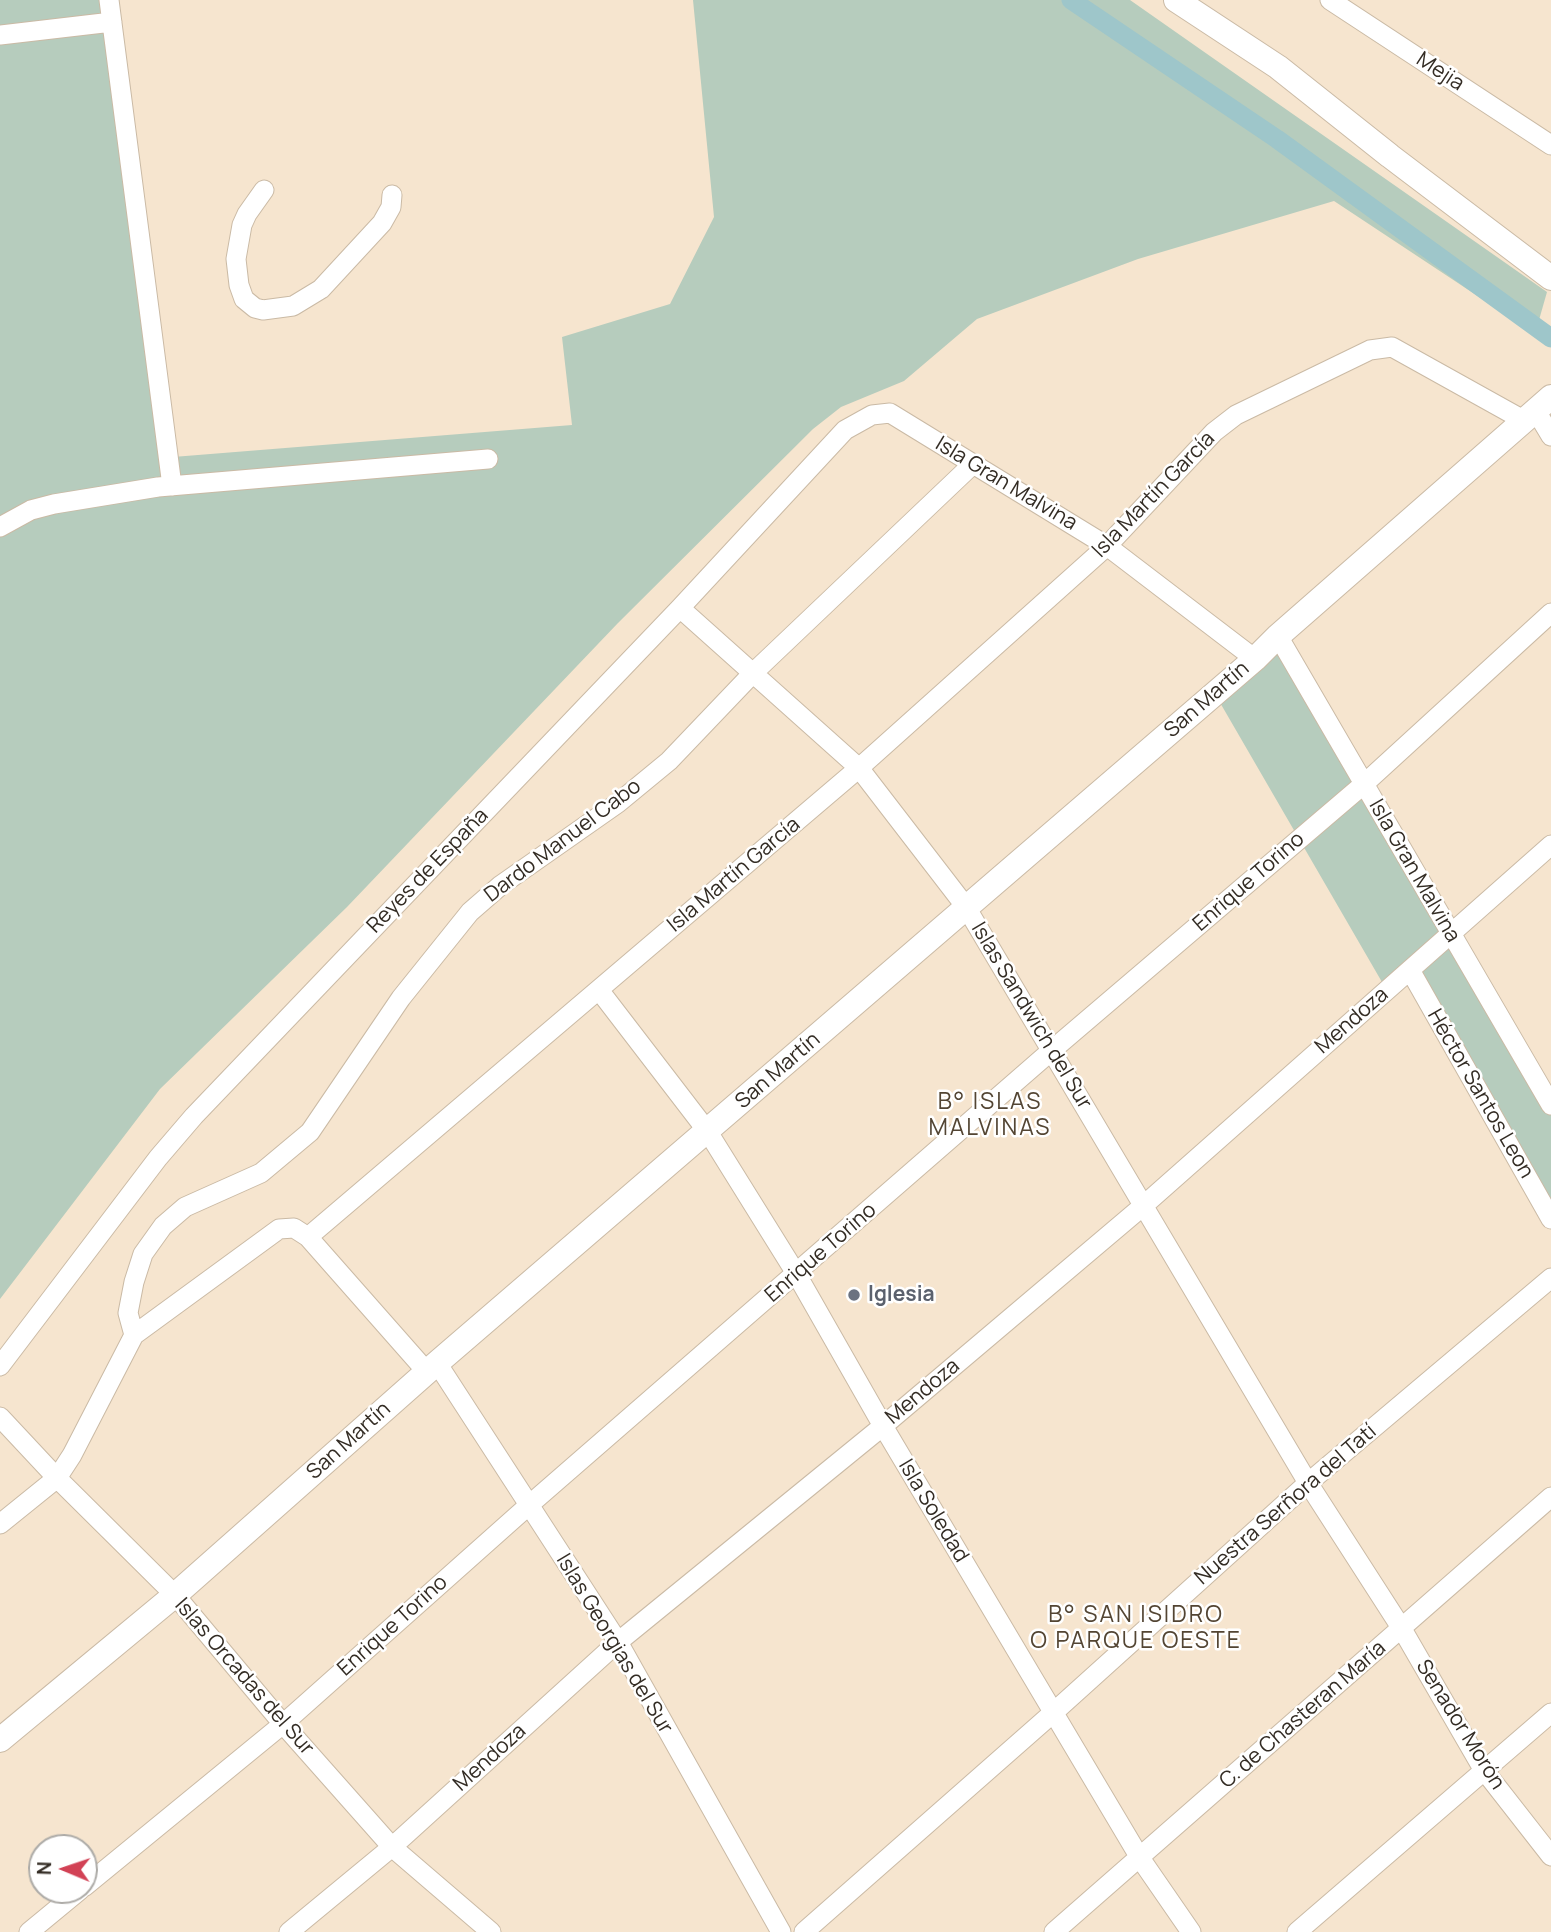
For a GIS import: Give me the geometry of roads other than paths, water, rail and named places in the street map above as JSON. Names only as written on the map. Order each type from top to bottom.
[{"type":"main road","points":[[1176,0],[1278,67],[1551,278]]},
{"type":"main road","points":[[1198,0],[1334,98],[1551,263]]},
{"type":"main road","name":"San Martín","points":[[0,1740],[175,1595],[432,1367],[708,1132],[1541,411]]},
{"type":"street","points":[[109,0],[172,486]]},
{"type":"street","name":"Mejia","points":[[1330,0],[1551,145]]},
{"type":"street","points":[[0,35],[112,22]]},
{"type":"street","points":[[264,190],[242,225],[236,258],[239,285],[244,299],[255,308],[263,310],[293,306],[321,289],[382,223],[391,207],[392,195]]},
{"type":"street","name":"Isla Martín García","points":[[308,1237],[859,768],[1107,546],[1214,432],[1236,415],[1370,350],[1392,347],[1541,411]]},
{"type":"street","points":[[1541,411],[1551,436]]},
{"type":"street","name":"Isla Gran Malvina","points":[[890,412],[1107,546],[1255,659]]},
{"type":"street","name":"Reyes de España","points":[[0,1366],[158,1158],[194,1116],[680,608],[845,430],[873,415],[890,412]]},
{"type":"street","points":[[0,527],[31,510],[54,503],[172,486],[488,459]]},
{"type":"street","name":"Dardo Manuel Cabo","points":[[134,1335],[128,1313],[134,1282],[144,1254],[163,1226],[185,1207],[261,1173],[310,1132],[401,998],[470,912],[501,885],[618,803],[669,761],[753,673],[973,464]]},
{"type":"street","name":"Islas Sandwich del Sur","points":[[680,608],[859,768],[966,907],[1308,1483]]},
{"type":"street","name":"Enrique Torino","points":[[98,1875],[283,1724],[528,1506],[797,1275],[1051,1051],[1364,784],[1551,613]]},
{"type":"street","name":"Isla Gran Malvina","points":[[1278,636],[1551,1105]]},
{"type":"street","name":"Mendoza","points":[[289,1932],[392,1847],[618,1642],[883,1426],[1143,1206],[1551,845]]},
{"type":"street","name":"Héctor Santos Leon","points":[[1410,970],[1551,1219]]},
{"type":"street","name":"Isla Soledad","points":[[599,990],[708,1132],[797,1275],[883,1426],[1140,1858],[1191,1932]]},
{"type":"street","points":[[0,1524],[57,1478],[72,1455],[134,1335],[279,1229],[294,1228],[308,1237]]},
{"type":"street","name":"Islas Georgias del Sur","points":[[308,1237],[432,1367],[528,1506],[618,1642],[781,1932]]},
{"type":"street","name":"Nuestra Serñora del Tatí","points":[[804,1932],[1308,1483],[1551,1278]]},
{"type":"street","name":"Islas Orcadas del Sur","points":[[0,1417],[57,1478],[175,1595],[283,1724],[392,1847],[491,1932]]},
{"type":"street","name":"Senador Morón","points":[[1308,1483],[1402,1629],[1483,1769],[1551,1856]]},
{"type":"street","name":"C. de Chasteran María","points":[[1054,1932],[1551,1497]]},
{"type":"street","points":[[1297,1932],[1551,1713]]},
{"type":"street","name":"Enrique Torino","points":[[29,1932],[63,1904]]},
{"type":"waterway","points":[[1071,0],[1277,139],[1551,338]]},
{"type":"place","name":"Iglesia","points":[[854,1295]]},
{"type":"district","name":"B° ISLAS MALVINAS","points":[[990,1116]]},
{"type":"district","name":"B° SAN ISIDRO O PARQUE OESTE","points":[[1136,1629]]}]
